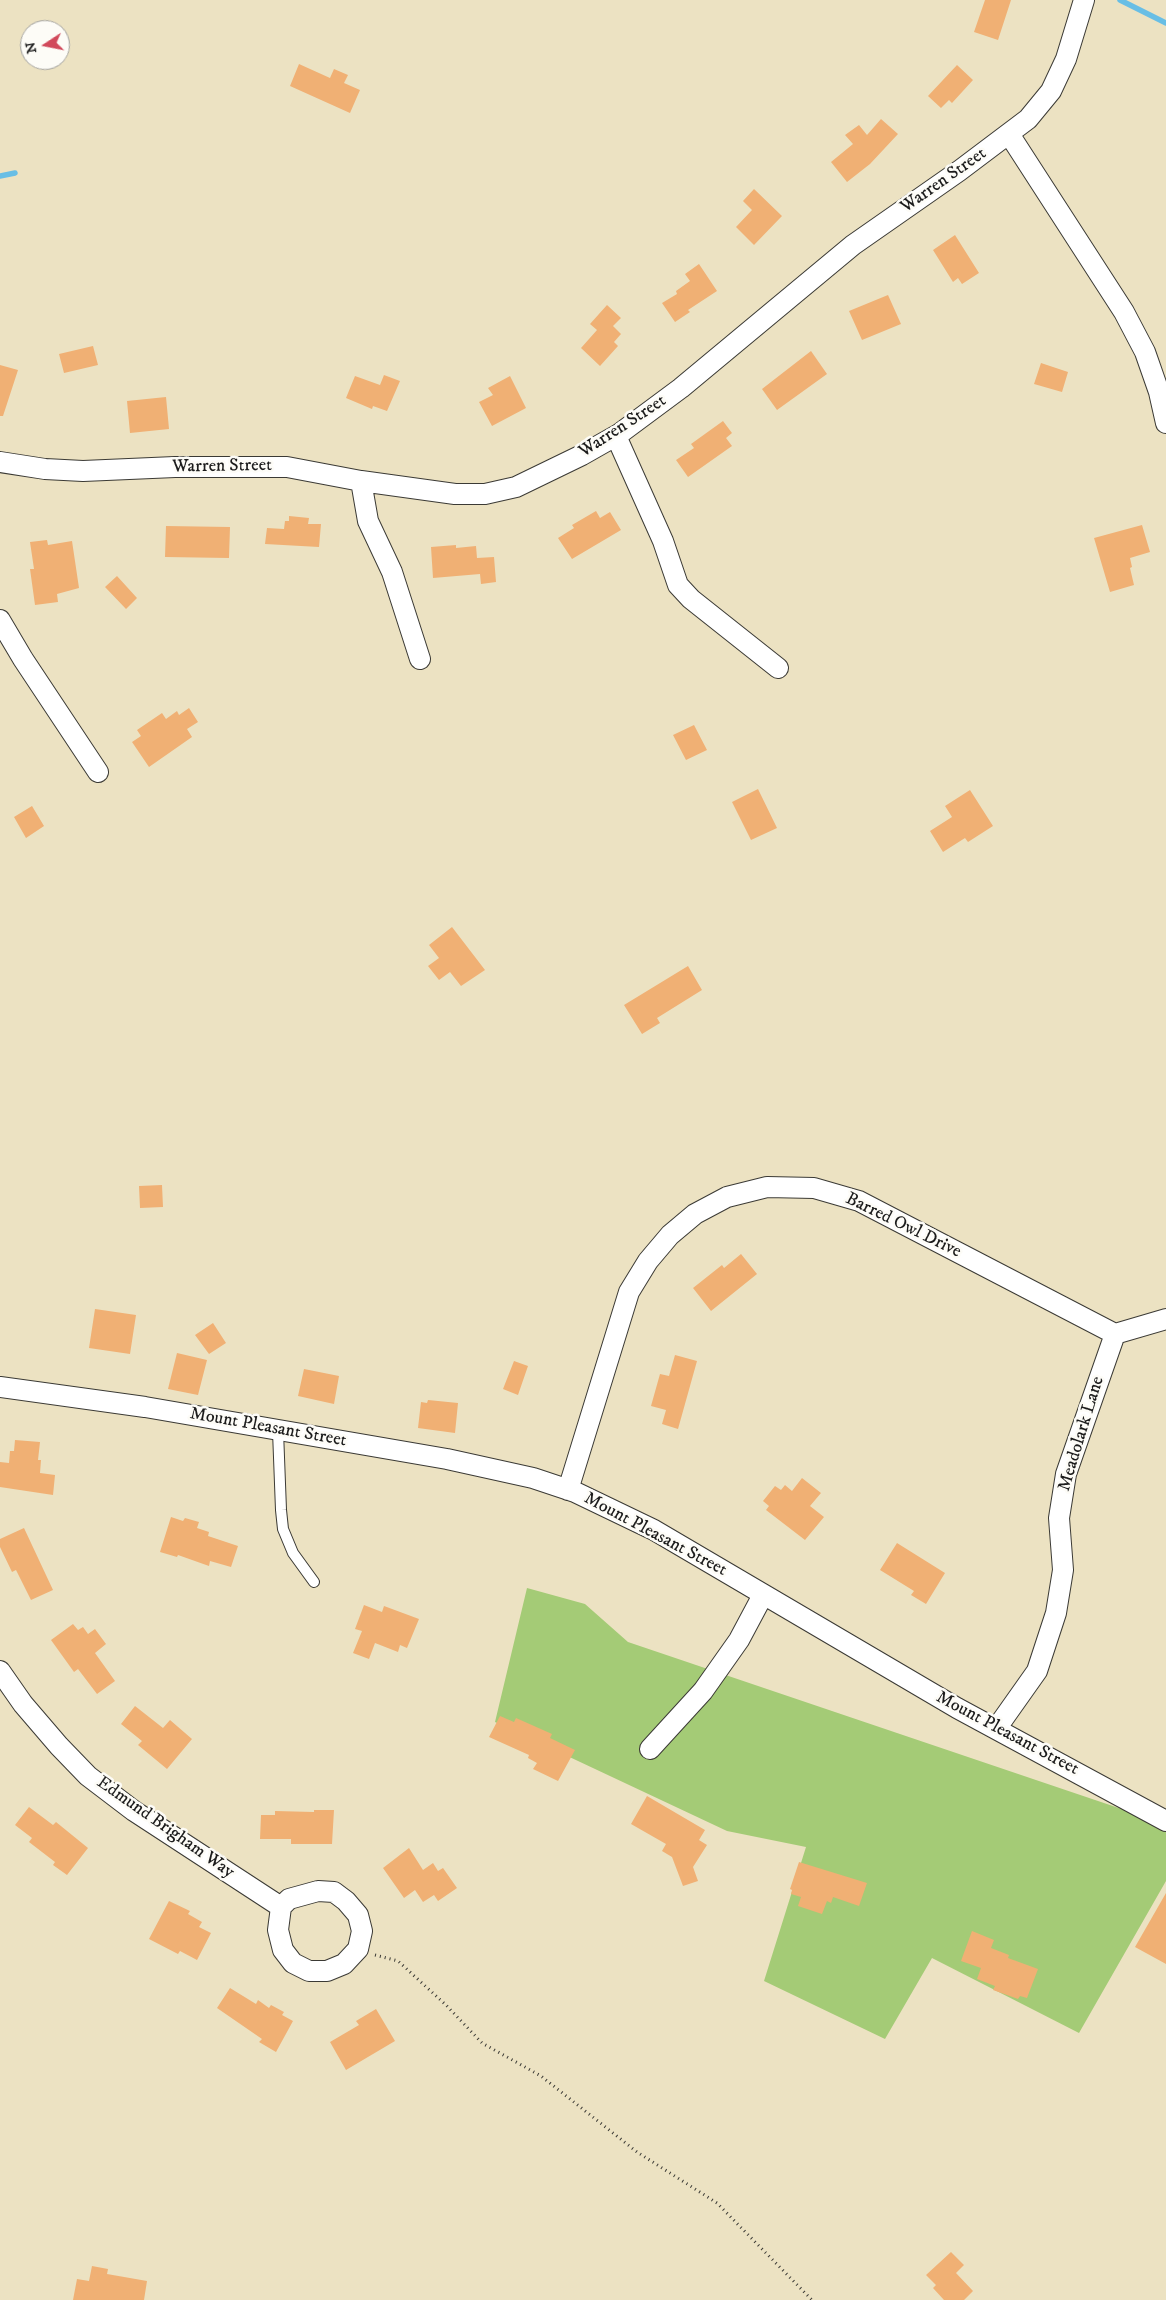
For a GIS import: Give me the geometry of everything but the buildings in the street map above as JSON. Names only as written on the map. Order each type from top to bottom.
[{"type":"street","name":"Warren Street","points":[[0,462],[45,469],[83,471],[183,467],[287,466],[361,481],[438,492],[485,494],[516,487],[616,436],[681,388],[853,245],[959,171],[1028,119],[1051,91],[1066,59],[1084,0]]},
{"type":"street","points":[[1009,134],[1124,312],[1145,352],[1159,392],[1166,423]]},
{"type":"street","points":[[616,436],[663,541],[678,585],[691,600],[778,668]]},
{"type":"street","points":[[361,481],[368,521],[392,572],[420,659]]},
{"type":"street","points":[[0,620],[23,659],[98,772]]},
{"type":"street","name":"Barred Owl Drive","points":[[568,1490],[628,1292],[648,1261],[670,1235],[695,1214],[727,1197],[767,1187],[814,1188],[859,1200],[1114,1334]]},
{"type":"street","points":[[1114,1334],[1166,1319]]},
{"type":"street","name":"Meadolark Lane","points":[[996,1729],[1037,1671],[1056,1613],[1064,1570],[1059,1518],[1066,1474],[1114,1334]]},
{"type":"street","name":"Mount Pleasant Street","points":[[0,1387],[110,1401],[278,1431],[346,1441],[491,1468],[533,1478],[568,1490],[615,1510],[654,1530],[996,1729],[1166,1822]]},
{"type":"street","points":[[650,1749],[703,1691],[739,1640],[763,1595]]},
{"type":"street","name":"Edmund Brigham Way","points":[[0,1671],[23,1704],[88,1776],[134,1811],[281,1907]]},
{"type":"street","points":[[318,1891],[334,1892],[358,1914],[362,1931],[358,1949],[344,1964],[327,1971],[310,1972],[293,1963],[283,1950],[278,1930],[281,1907],[289,1899],[302,1894],[318,1891]]},
{"type":"lane","points":[[278,1431],[283,1529],[293,1553],[314,1582]]},
{"type":"path","points":[[358,1949],[398,1962],[446,2005],[482,2043],[541,2076],[637,2152],[717,2203],[812,2300]]},
{"type":"green space","points":[[527,1588],[585,1604],[628,1642],[1166,1824],[1166,1881],[1079,2033],[932,1958],[885,2039],[764,1981],[806,1847],[727,1831],[495,1722]]},
{"type":"waterway","points":[[1120,0],[1166,23]]},
{"type":"waterway","points":[[0,176],[15,173]]}]
